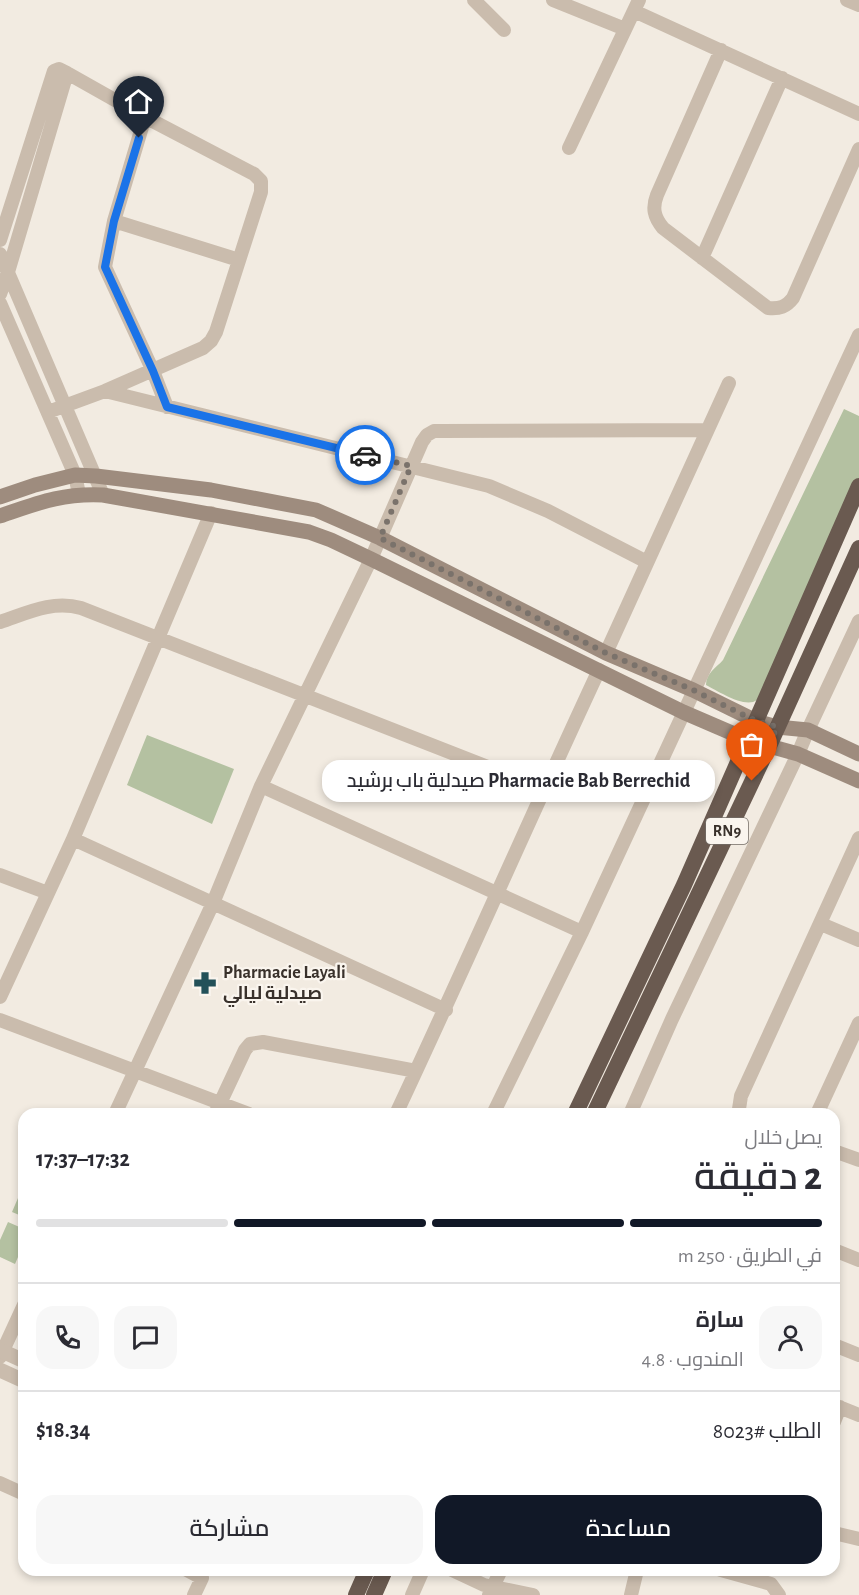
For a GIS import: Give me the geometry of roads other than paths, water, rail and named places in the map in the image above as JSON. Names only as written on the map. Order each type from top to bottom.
[{"type":"highway","name":"RN9","points":[[578,1108],[684,885],[859,486]]},
{"type":"highway","name":"RN9","points":[[597,1108],[769,746],[859,548]]},
{"type":"highway","points":[[356,1595],[364,1576]]},
{"type":"highway","points":[[374,1595],[383,1576]]},
{"type":"main road","points":[[0,497],[75,475],[211,490],[316,510],[380,538],[606,653],[693,690],[756,721],[777,727],[808,730],[859,754]]},
{"type":"main road","points":[[0,516],[56,497],[80,494],[103,495],[309,532],[371,559],[683,712],[748,740],[798,754],[859,781]]},
{"type":"street","points":[[474,0],[504,30]]},
{"type":"street","points":[[552,0],[625,29]]},
{"type":"street","points":[[847,0],[859,5]]},
{"type":"street","points":[[569,148],[637,5],[721,50],[859,114]]},
{"type":"street","points":[[721,50],[654,204],[657,221],[663,228],[768,308],[778,309],[787,305],[793,298],[859,149]]},
{"type":"street","points":[[0,240],[52,73],[59,69],[260,178],[261,192],[216,332],[211,341],[192,354],[105,392],[48,412]]},
{"type":"street","points":[[0,294],[67,73]]},
{"type":"street","points":[[702,258],[782,78]]},
{"type":"street","points":[[145,117],[114,221],[106,254],[106,272],[153,371],[167,407]]},
{"type":"street","points":[[114,221],[239,260]]},
{"type":"street","points":[[0,254],[103,495]]},
{"type":"street","points":[[0,303],[75,475],[80,494]]},
{"type":"street","points":[[496,1108],[582,932],[859,335]]},
{"type":"street","points":[[606,653],[729,383]]},
{"type":"street","points":[[105,392],[489,486],[517,497],[647,562]]},
{"type":"street","points":[[118,1108],[213,903],[261,786],[371,559],[411,466],[427,435],[434,431],[707,430]]},
{"type":"street","points":[[0,997],[74,839],[211,513]]},
{"type":"street","points":[[0,622],[46,606],[65,604],[81,608],[544,789]]},
{"type":"street","points":[[633,1108],[677,1008],[859,621]]},
{"type":"street","points":[[399,1108],[446,1010],[599,670]]},
{"type":"street","points":[[261,786],[582,932]]},
{"type":"street","points":[[739,1108],[741,1096],[821,924],[856,856],[859,838]]},
{"type":"street","points":[[74,839],[446,1010]]},
{"type":"street","points":[[0,874],[48,893]]},
{"type":"street","points":[[821,924],[859,940]]},
{"type":"street","points":[[0,1020],[135,1071],[216,1108]]},
{"type":"street","points":[[820,1108],[859,1023]]},
{"type":"street","points":[[218,1108],[245,1050],[253,1042],[416,1071]]},
{"type":"street","points":[[840,1153],[859,1160]]},
{"type":"street","points":[[840,1252],[859,1260]]},
{"type":"street","points":[[18,1318],[1,1353],[18,1359]]},
{"type":"street","points":[[840,1347],[859,1355]]},
{"type":"street","points":[[0,1370],[18,1378]]},
{"type":"street","points":[[840,1407],[859,1415]]},
{"type":"street","points":[[0,1483],[18,1491]]},
{"type":"street","points":[[840,1534],[859,1539]]},
{"type":"street","points":[[194,1595],[203,1576]]},
{"type":"street","points":[[412,1595],[420,1576]]},
{"type":"street","points":[[465,1576],[491,1590],[533,1595]]},
{"type":"street","points":[[491,1590],[498,1576]]},
{"type":"street","points":[[631,1595],[636,1576]]},
{"type":"street","points":[[759,1576],[771,1584],[779,1595]]},
{"type":"place","name":"Pharmacie Bab Berrechid صيدلية باب برشيد","points":[[752,781]]},
{"type":"place","name":"Pharmacie Layali صيدلية ليالي","points":[[205,983]]}]
